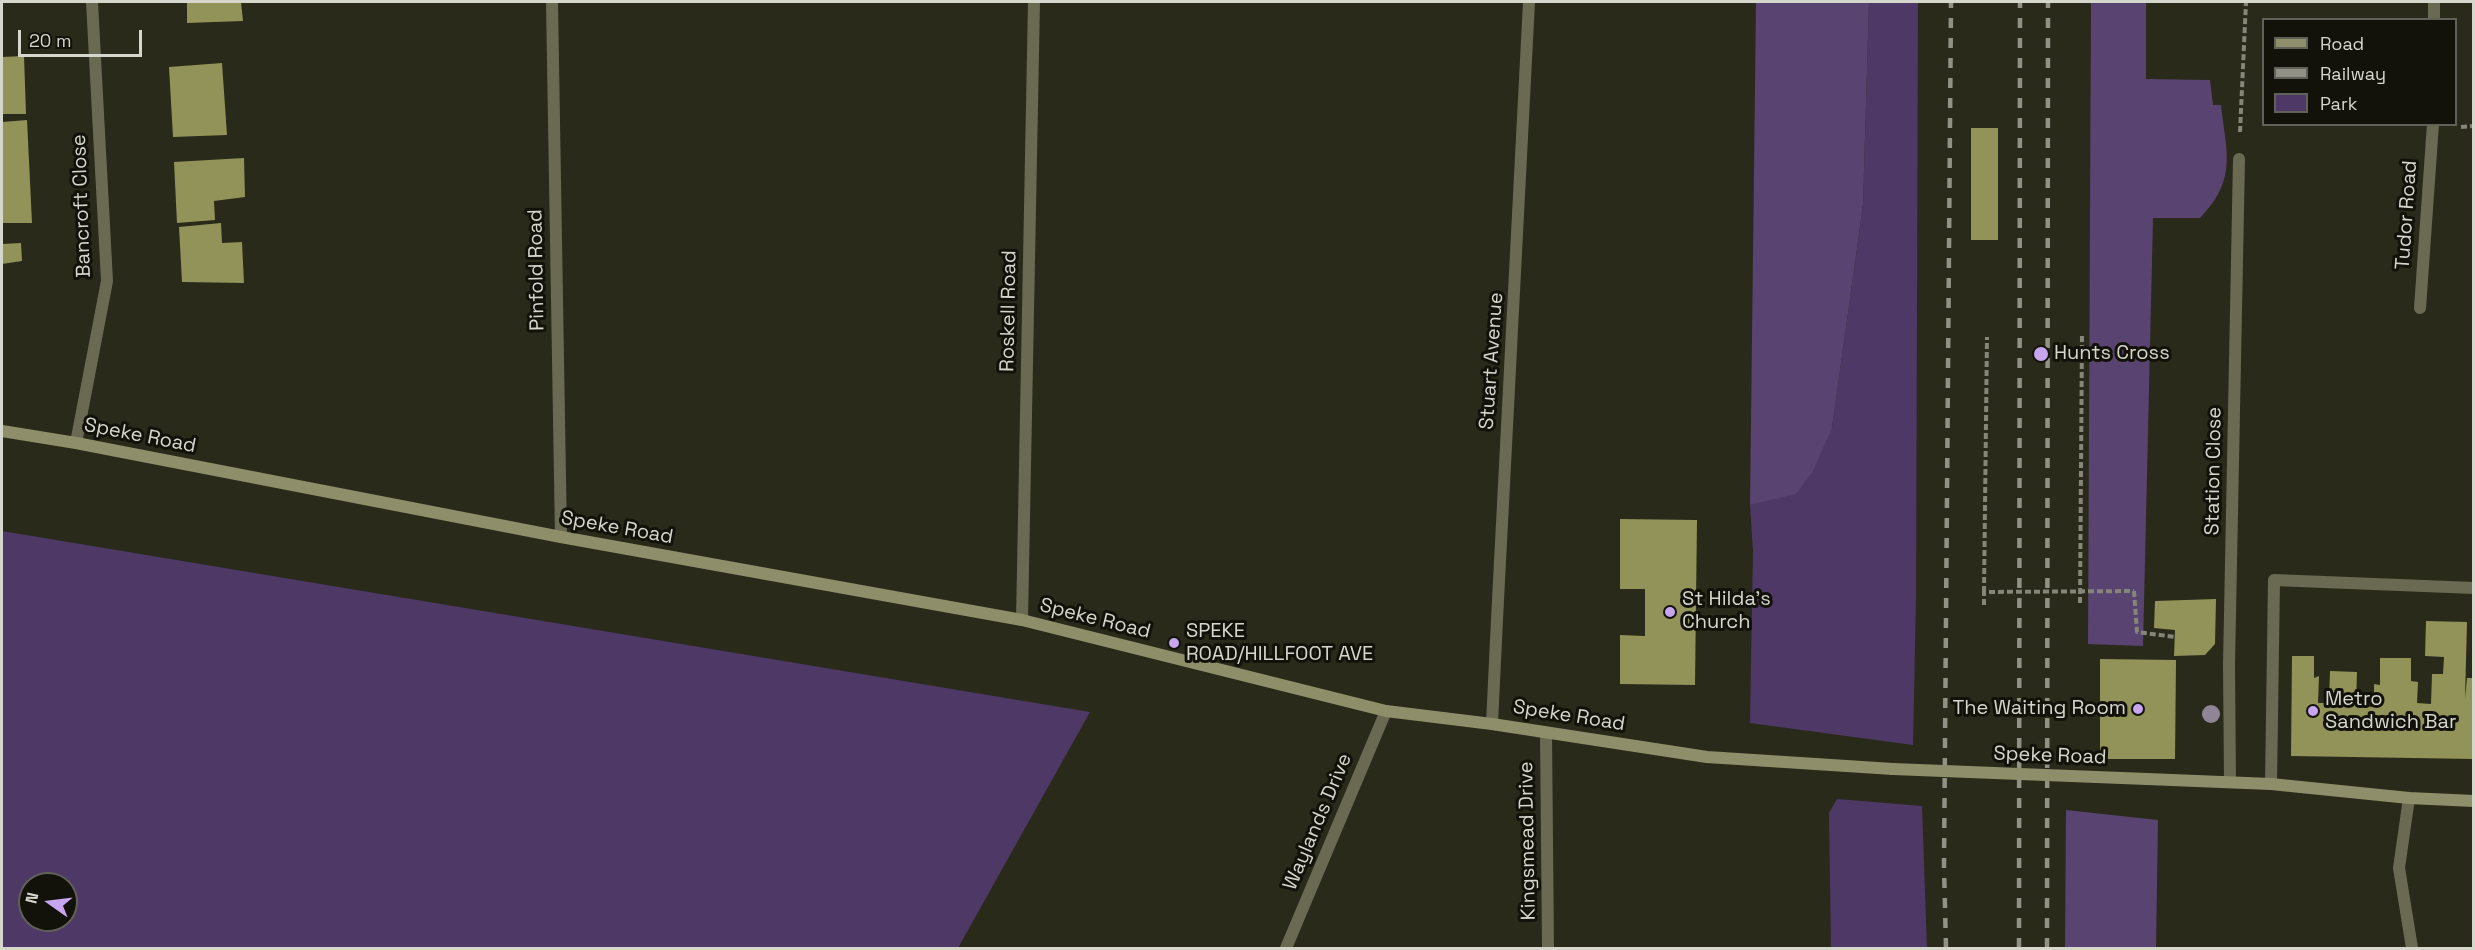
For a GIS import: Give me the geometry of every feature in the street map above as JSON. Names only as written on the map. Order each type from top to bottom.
[{"type":"street","name":"Bancroft Close","points":[[75,443],[106,281],[92,2]]},
{"type":"street","name":"Pinfold Road","points":[[552,2],[561,537]]},
{"type":"street","name":"Roskell Road","points":[[1022,620],[1034,2]]},
{"type":"street","name":"Stuart Avenue","points":[[1492,724],[1502,497],[1517,277],[1529,2]]},
{"type":"street","points":[[2434,2],[2434,18]]},
{"type":"street","name":"Tudor Road","points":[[2420,308],[2433,126]]},
{"type":"street","name":"Station Close","points":[[2230,782],[2229,664],[2239,159]]},
{"type":"street","name":"Speke Road","points":[[2,431],[75,443],[561,537],[1022,620],[1386,711],[1492,724],[1707,757],[1893,769],[2271,784],[2409,798],[2474,801]]},
{"type":"street","points":[[2271,784],[2274,580],[2474,588]]},
{"type":"street","name":"Waylands Drive","points":[[1286,948],[1386,711]]},
{"type":"street","name":"Kingsmead Drive","points":[[1546,733],[1548,948]]},
{"type":"street","points":[[2409,798],[2399,868],[2412,948]]},
{"type":"path","points":[[2239,159],[2246,2]]},
{"type":"path","points":[[2080,603],[2082,335]]},
{"type":"path","points":[[1984,605],[1987,337]]},
{"type":"path","points":[[1984,592],[2134,591],[2137,632],[2175,637]]},
{"type":"green space","points":[[1869,2],[1918,2],[1916,598],[1913,745],[1750,723],[1753,551],[1750,505],[1796,493],[1832,428],[1863,205]]},
{"type":"green space","points":[[2,531],[1090,712],[958,948],[2,948]]},
{"type":"green space","points":[[1837,799],[1922,806],[1927,948],[1831,948],[1829,813]]},
{"type":"shaded area","points":[[1756,2],[1869,2],[1863,205],[1832,428],[1813,471],[1796,494],[1750,505]]},
{"type":"shaded area","points":[[2091,2],[2146,2],[2146,79],[2210,80],[2213,105],[2221,105],[2227,151],[2225,178],[2212,204],[2200,218],[2153,218],[2143,646],[2088,644]]},
{"type":"shaded area","points":[[2066,810],[2158,820],[2156,948],[2065,948]]},
{"type":"building","points":[[187,2],[241,2],[243,21],[187,23]]},
{"type":"building","points":[[24,56],[26,114],[2,114],[2,57]]},
{"type":"building","points":[[222,63],[227,135],[173,137],[169,67]]},
{"type":"building","points":[[27,120],[32,223],[2,223],[2,122]]},
{"type":"building","points":[[1971,128],[1998,128],[1998,240],[1971,240]]},
{"type":"building","points":[[244,158],[245,197],[214,201],[215,220],[177,223],[174,162]]},
{"type":"building","points":[[221,223],[222,243],[242,242],[244,283],[182,282],[179,227]]},
{"type":"building","points":[[21,243],[22,261],[2,264],[2,244]]},
{"type":"building","name":"St Hilda's Church","points":[[1620,519],[1697,520],[1695,685],[1620,684],[1620,635],[1645,636],[1645,589],[1620,589]]},
{"type":"building","points":[[2216,599],[2215,644],[2205,655],[2174,656],[2175,630],[2154,628],[2155,601]]},
{"type":"building","points":[[2426,621],[2467,622],[2465,699],[2467,678],[2474,678],[2474,759],[2291,756],[2292,656],[2314,656],[2314,678],[2319,676],[2318,703],[2329,703],[2330,671],[2357,672],[2356,706],[2374,707],[2374,684],[2380,685],[2380,658],[2411,658],[2411,681],[2418,682],[2417,703],[2431,704],[2432,674],[2443,674],[2444,657],[2425,656]]},
{"type":"building","name":"The Waiting Room","points":[[2100,659],[2176,660],[2175,759],[2100,759]]},
{"type":"railway","points":[[1946,948],[1944,866],[1951,2]]},
{"type":"railway","points":[[2019,948],[2020,2]]},
{"type":"railway","points":[[2047,948],[2048,2]]},
{"type":"place","name":"Hunts Cross","points":[[2041,354]]},
{"type":"place","name":"St Hilda's Church","points":[[1670,612]]},
{"type":"place","name":"SPEKE ROAD/HILLFOOT AVE","points":[[1174,643]]},
{"type":"place","name":"The Waiting Room","points":[[2138,709]]},
{"type":"place","name":"Metro Sandwich Bar","points":[[2313,711]]}]
